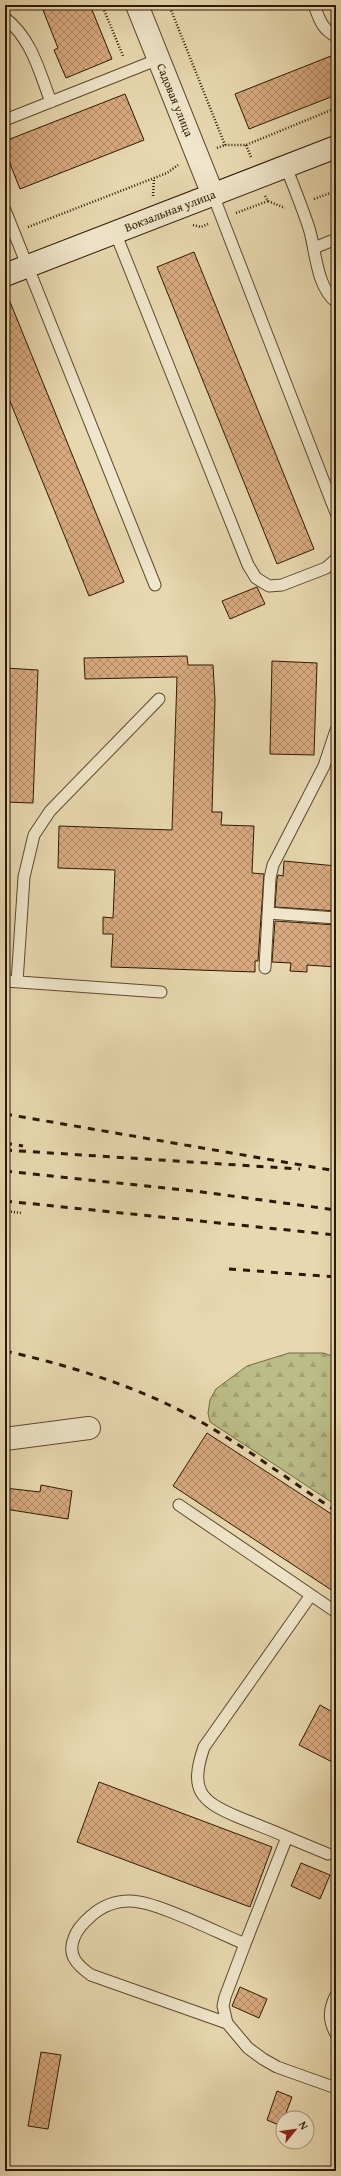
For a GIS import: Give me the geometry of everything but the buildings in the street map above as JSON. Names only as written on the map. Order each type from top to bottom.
[{"type":"main road","name":"Садовая улица","points":[[137,5],[213,195]]},
{"type":"main road","name":"Вокзальная улица","points":[[5,274],[336,147]]},
{"type":"main road","points":[[5,1439],[89,1428]]},
{"type":"lane","points":[[314,5],[322,25],[327,31],[336,36]]},
{"type":"lane","points":[[5,18],[16,26],[28,43],[51,102]]},
{"type":"lane","points":[[5,120],[159,59]]},
{"type":"lane","points":[[286,167],[309,228],[321,278],[331,298],[336,302]]},
{"type":"lane","points":[[213,195],[336,513]]},
{"type":"lane","points":[[5,210],[155,585]]},
{"type":"lane","points":[[114,232],[248,565],[256,578],[269,586],[282,585],[326,568],[336,559]]},
{"type":"lane","points":[[314,248],[336,239]]},
{"type":"lane","points":[[17,982],[24,877],[34,835],[50,811],[159,699]]},
{"type":"lane","points":[[265,968],[270,878],[273,865],[324,766],[336,730]]},
{"type":"lane","points":[[268,913],[336,918]]},
{"type":"lane","points":[[5,982],[161,992]]},
{"type":"lane","points":[[179,1506],[336,1612]]},
{"type":"lane","points":[[312,1595],[204,1747],[198,1764],[198,1784],[207,1801],[219,1809],[328,1854]]},
{"type":"lane","points":[[287,1837],[245,1944],[223,2006],[227,2023],[248,2048],[263,2059],[277,2067],[336,2088]]},
{"type":"lane","points":[[227,2023],[91,1975],[81,1968],[73,1957],[70,1946],[84,1921],[98,1910],[113,1903],[131,1901],[150,1905],[245,1944]]},
{"type":"lane","points":[[336,1995],[330,2016],[331,2024],[336,2034]]},
{"type":"path","points":[[169,5],[225,145]]},
{"type":"path","points":[[14,232],[167,173],[185,160],[225,145],[246,145],[336,108]]},
{"type":"path","points":[[222,218],[268,201]]},
{"type":"path","points":[[5,1211],[22,1213]]},
{"type":"green space","points":[[289,1353],[323,1353],[336,1357],[336,1505],[210,1422],[208,1413],[210,1400],[216,1389],[247,1366]]},
{"type":"railway","points":[[5,1114],[336,1171]]},
{"type":"railway","points":[[5,1143],[23,1146]]},
{"type":"railway","points":[[5,1150],[300,1169]]},
{"type":"railway","points":[[5,1171],[202,1192],[336,1210]]},
{"type":"railway","points":[[5,1201],[336,1235]]},
{"type":"railway","points":[[229,1269],[336,1277]]},
{"type":"railway","points":[[5,1351],[87,1373],[167,1404],[211,1427],[336,1511]]}]
